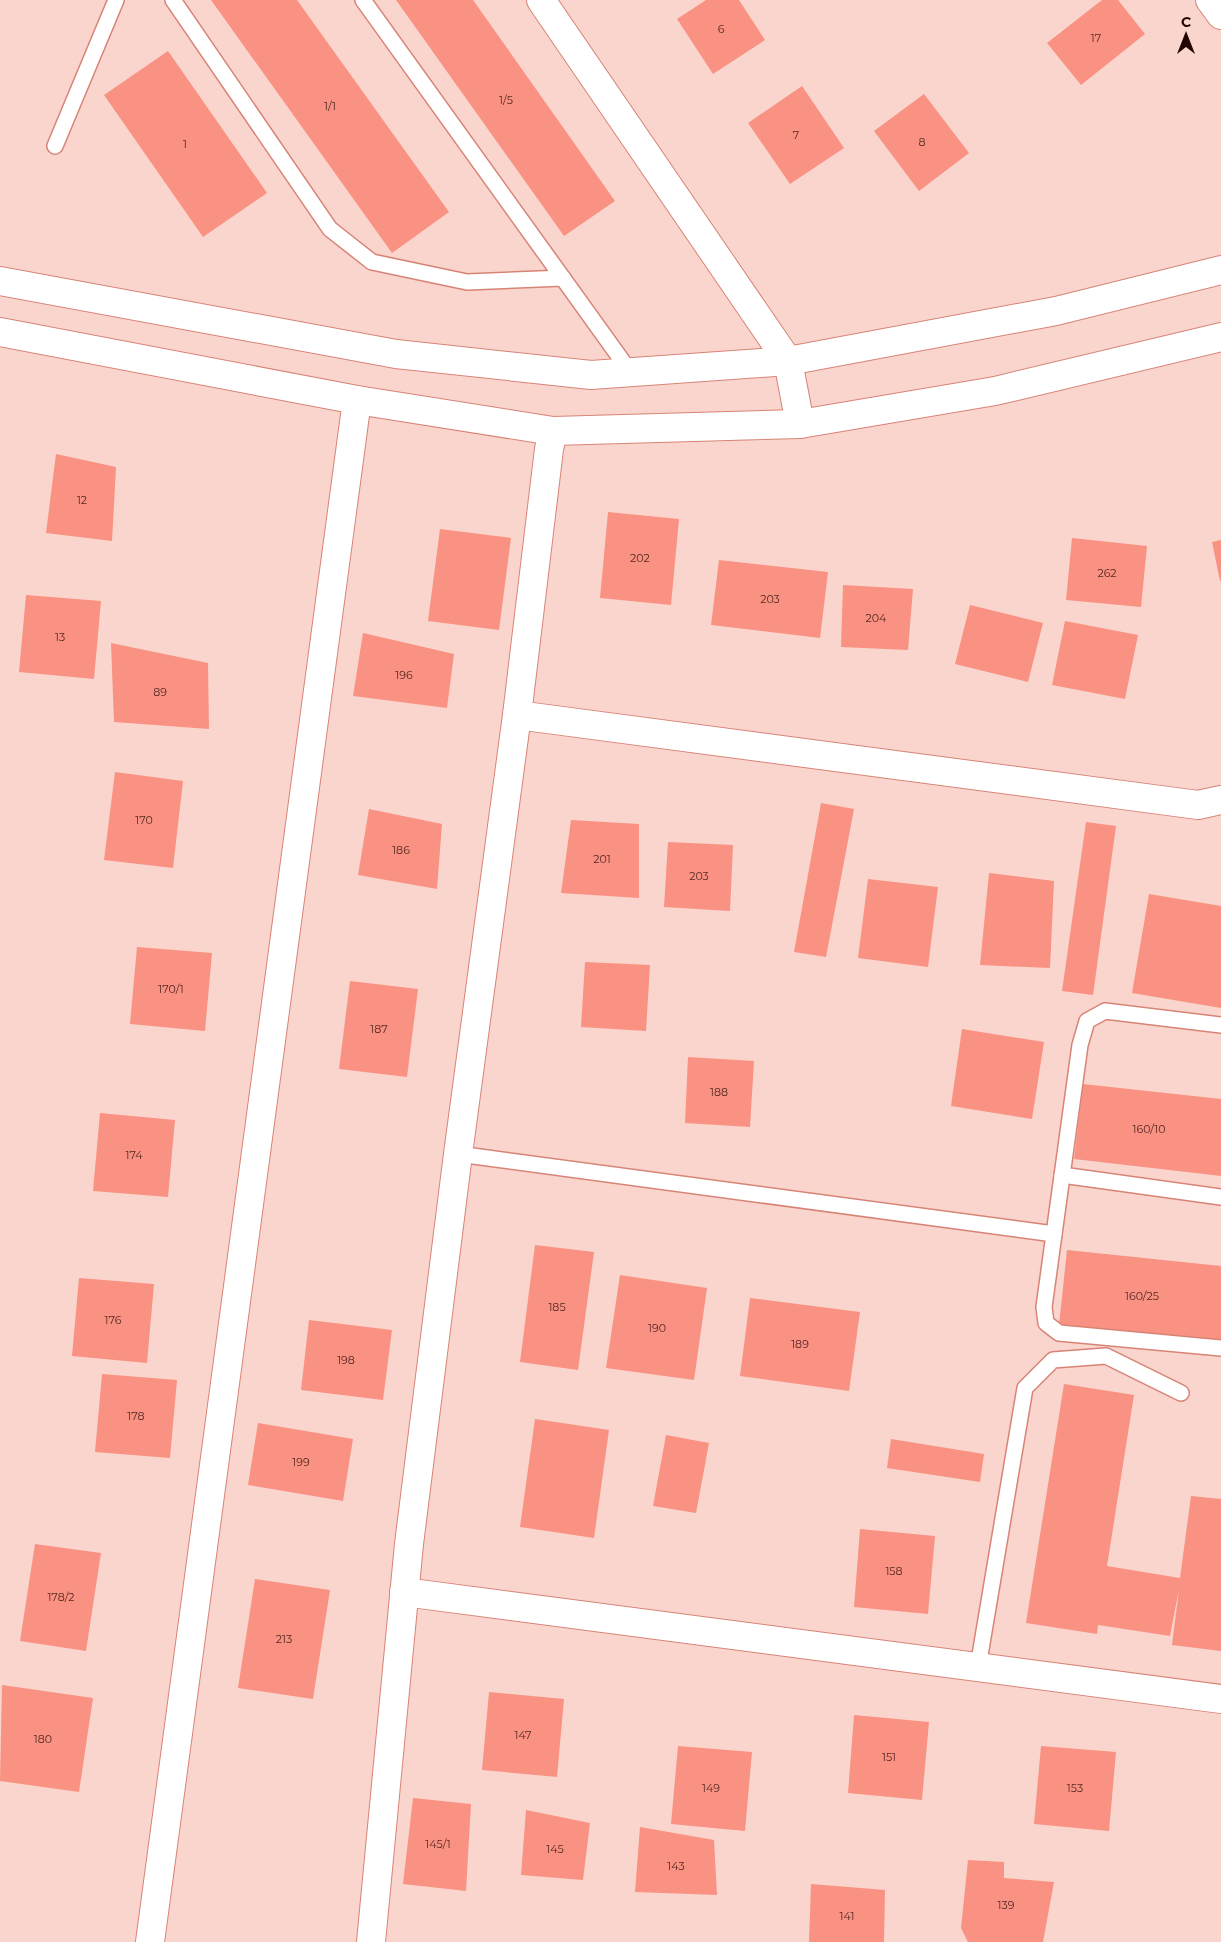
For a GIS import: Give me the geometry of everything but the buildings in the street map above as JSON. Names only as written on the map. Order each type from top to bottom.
[{"type":"street","points":[[542,0],[788,361],[800,424]]},
{"type":"street","points":[[1210,0],[1221,16]]},
{"type":"street","points":[[0,281],[396,354],[591,375],[788,361],[1056,311],[1221,270]]},
{"type":"street","points":[[0,332],[357,400],[553,431],[800,424],[995,391],[1221,337]]},
{"type":"street","points":[[150,1942],[357,400]]},
{"type":"street","points":[[371,1942],[404,1592],[458,1154],[549,449],[553,431]]},
{"type":"street","points":[[516,716],[1198,805],[1221,800]]},
{"type":"street","points":[[404,1592],[1221,1699]]},
{"type":"lane","points":[[55,146],[116,0]]},
{"type":"lane","points":[[172,0],[330,229],[372,262],[467,282],[563,278]]},
{"type":"lane","points":[[363,0],[631,372]]},
{"type":"lane","points":[[1221,1025],[1104,1011],[1087,1021],[1080,1045],[1044,1307],[1046,1323],[1059,1333],[1221,1348]]},
{"type":"lane","points":[[458,1154],[1054,1234]]},
{"type":"lane","points":[[1062,1175],[1221,1197]]},
{"type":"lane","points":[[978,1667],[1025,1388],[1053,1360],[1106,1356],[1181,1393]]}]
